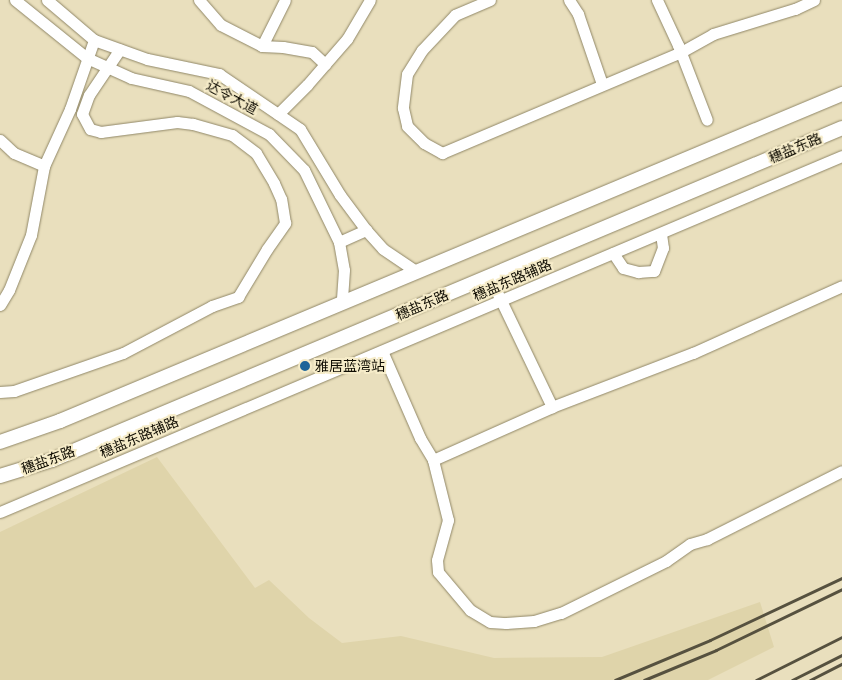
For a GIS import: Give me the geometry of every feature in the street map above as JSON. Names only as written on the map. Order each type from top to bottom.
[{"type":"main road","points":[[0,442],[60,421],[842,94]]},
{"type":"main road","name":"穗盐东路","points":[[0,476],[52,460],[842,128]]},
{"type":"street","name":"达令大道","points":[[15,0],[87,58],[131,78],[189,91],[269,134],[304,170],[339,242],[344,270],[342,302]]},
{"type":"street","name":"达令大道","points":[[47,0],[94,40],[147,59],[218,74],[300,129],[340,194],[366,230],[383,249],[416,272]]},
{"type":"street","points":[[200,0],[221,25],[262,46],[283,47],[312,52],[325,64]]},
{"type":"street","points":[[262,46],[285,0]]},
{"type":"street","points":[[278,114],[347,38],[370,0]]},
{"type":"street","points":[[490,0],[455,15],[422,50],[407,74],[403,108],[407,126],[424,143],[442,153],[449,152],[602,84],[681,52],[712,34],[795,9],[814,0]]},
{"type":"street","points":[[569,0],[578,14],[602,84]]},
{"type":"street","points":[[656,0],[681,52],[707,120]]},
{"type":"street","points":[[0,305],[9,290],[31,235],[44,166],[70,108],[94,40]]},
{"type":"street","points":[[0,392],[14,391],[123,353],[212,306],[238,296],[267,248],[285,223],[281,199],[269,175],[256,154],[232,135],[194,124],[178,122],[101,132],[90,129],[82,114],[89,95],[120,49]]},
{"type":"street","points":[[0,140],[14,153],[44,166]]},
{"type":"street","name":"穗盐东路辅路","points":[[0,512],[842,156]]},
{"type":"street","points":[[339,242],[366,230]]},
{"type":"street","points":[[613,253],[624,268],[638,272],[654,271],[663,248],[662,233]]},
{"type":"street","points":[[493,275],[501,300],[552,408]]},
{"type":"street","points":[[433,460],[552,408],[693,353],[842,286]]},
{"type":"street","points":[[382,351],[420,438],[433,460],[448,520],[437,560],[438,572],[470,610],[490,622],[506,623],[534,620],[561,613],[666,561],[690,544],[706,539],[842,471]]},
{"type":"shaded area","points":[[157,457],[255,588],[269,580],[309,618],[342,643],[401,636],[494,658],[602,657],[760,602],[774,647],[708,680],[0,680],[0,532]]},
{"type":"railway","points":[[615,680],[710,640],[842,578]]},
{"type":"railway","points":[[644,680],[716,650],[842,589]]},
{"type":"railway","points":[[756,680],[842,637]]},
{"type":"railway","points":[[792,680],[842,655]]},
{"type":"railway","points":[[810,680],[842,664]]},
{"type":"place","name":"雅居蓝湾站","points":[[305,366]]}]
